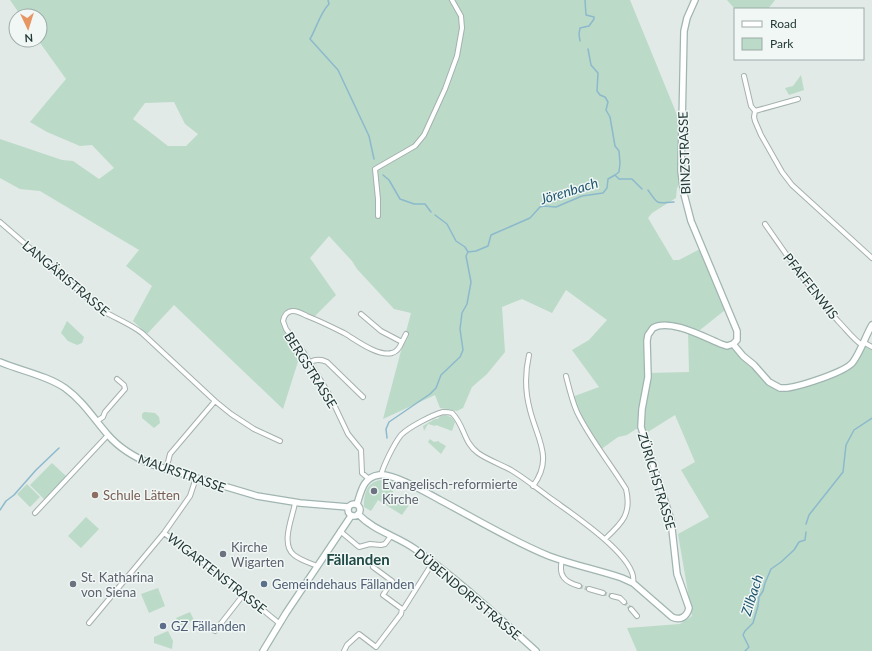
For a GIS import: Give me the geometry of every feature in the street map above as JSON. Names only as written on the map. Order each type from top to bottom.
[{"type":"main road","name":"BINZSTRASSE","points":[[695,0],[687,18],[684,31],[682,182],[688,213],[737,331],[737,340],[733,344]]},
{"type":"main road","points":[[733,344],[769,382],[777,386],[790,388],[845,369],[854,361],[872,325]]},
{"type":"main road","name":"ZÜRICHSTRASSE","points":[[381,475],[403,481],[526,546],[562,560],[617,576],[633,583],[674,618],[681,618],[687,613],[688,606],[678,574],[671,520],[641,428],[642,409],[648,377],[646,345],[648,335],[651,330],[655,327],[670,326],[680,328],[721,344],[730,346],[733,344]]},
{"type":"main road","name":"MAURSTRASSE","points":[[0,362],[48,379],[65,388],[79,400],[108,436],[138,459],[166,470],[250,495],[295,503],[348,507]]},
{"type":"main road","points":[[263,651],[340,531],[351,516],[358,514],[360,510],[357,504],[364,484],[369,479],[381,475]]},
{"type":"main road","points":[[351,516],[348,513],[348,507],[352,504],[357,504]]},
{"type":"main road","name":"DÜBENDORFSTRASSE","points":[[358,514],[369,524],[414,548],[433,562],[472,593],[536,651]]},
{"type":"street","points":[[378,216],[375,169],[415,146],[424,135],[445,89],[457,56],[462,28],[462,16],[452,0]]},
{"type":"street","points":[[744,76],[751,106],[755,111],[755,121],[782,172],[792,185],[872,258]]},
{"type":"street","points":[[755,111],[798,99]]},
{"type":"street","name":"LANGÄRISTRASSE","points":[[0,222],[100,309],[108,315],[132,325],[142,333],[231,414],[254,429],[280,441]]},
{"type":"street","name":"PFAFFENWIS","points":[[765,224],[807,284],[832,314],[857,341],[872,347]]},
{"type":"street","name":"BERGSTRASSE","points":[[369,479],[362,472],[361,450],[348,434],[329,394],[310,362],[283,325],[283,317],[289,312],[296,312],[313,318],[372,350],[384,354],[392,353],[398,350],[402,342]]},
{"type":"street","points":[[361,314],[381,331],[402,342],[406,334]]},
{"type":"street","points":[[529,355],[526,372],[530,410],[544,454],[541,474],[533,486]]},
{"type":"street","points":[[310,362],[317,360],[327,362],[363,397]]},
{"type":"street","points":[[566,376],[577,412],[626,489],[628,497],[628,509],[623,520],[620,525],[605,539]]},
{"type":"street","points":[[97,421],[103,417],[105,412],[125,389],[124,385],[117,379]]},
{"type":"street","points":[[166,470],[170,454],[215,401]]},
{"type":"street","points":[[381,475],[382,469],[402,434],[417,424],[444,412],[452,413],[459,420],[467,440],[474,449],[484,456],[512,470],[605,539],[618,553],[633,574],[633,583]]},
{"type":"street","points":[[35,514],[108,436]]},
{"type":"street","name":"WIGARTENSTRASSE","points":[[196,478],[190,496],[164,533],[224,578],[280,624]]},
{"type":"street","points":[[295,503],[288,531],[289,548],[293,554],[318,566]]},
{"type":"street","points":[[340,531],[359,547],[370,544],[385,544],[391,536]]},
{"type":"street","points":[[89,623],[164,533]]},
{"type":"street","points":[[562,560],[560,569],[563,576],[570,584],[579,586]]},
{"type":"street","points":[[344,651],[347,645],[359,634],[376,647],[401,614],[402,609],[433,562]]},
{"type":"street","points":[[373,567],[392,581],[383,595],[402,609]]},
{"type":"street","points":[[589,589],[603,593]]},
{"type":"street","points":[[215,631],[244,594]]},
{"type":"street","points":[[612,596],[620,598],[624,602]]},
{"type":"street","points":[[631,609],[637,616]]},
{"type":"green space","points":[[10,0],[630,0],[682,127],[682,182],[677,188],[676,198],[652,213],[648,218],[673,260],[679,260],[702,248],[725,310],[700,330],[664,325],[649,332],[648,373],[689,372],[688,331],[721,344],[733,344],[769,382],[784,388],[848,368],[863,342],[872,347],[872,651],[637,651],[627,628],[680,624],[692,616],[678,534],[709,517],[681,470],[695,462],[675,415],[643,435],[641,428],[636,429],[627,435],[618,437],[600,450],[590,434],[572,397],[599,387],[572,350],[589,340],[607,320],[566,290],[552,313],[522,299],[502,307],[505,352],[487,374],[472,387],[463,408],[457,411],[440,408],[435,395],[383,419],[411,313],[394,309],[329,236],[310,258],[336,295],[313,318],[296,312],[285,314],[285,326],[302,349],[283,409],[174,305],[147,334],[133,321],[152,286],[126,266],[139,250],[40,191],[20,189],[0,178],[0,139],[62,160],[73,161],[99,179],[114,168],[92,145],[80,146],[47,132],[30,122],[66,79],[44,48],[48,48],[48,8],[16,8]],"holes":[[[174,102],[185,124],[198,134],[186,146],[168,146],[133,119],[145,103]]]},
{"type":"green space","points":[[727,0],[775,0],[769,8],[734,8]]},
{"type":"green space","points":[[801,75],[804,90],[789,95],[785,88],[793,86]]},
{"type":"green space","points":[[67,321],[84,337],[82,343],[77,345],[68,341],[61,333]]},
{"type":"green space","points":[[144,412],[155,413],[159,417],[160,423],[154,428],[142,418],[142,414]]},
{"type":"green space","points":[[445,415],[451,417],[455,422],[452,431],[436,425],[428,424],[424,431],[423,426],[435,419],[438,419],[440,416]]},
{"type":"green space","points":[[430,439],[434,442],[439,441],[446,446],[441,454],[428,442]]},
{"type":"green space","points":[[52,463],[67,477],[45,500],[30,485]]},
{"type":"green space","points":[[380,480],[395,483],[392,496],[409,505],[402,515],[378,500],[371,511],[364,507],[365,494],[369,486],[375,481]]},
{"type":"green space","points":[[27,484],[40,497],[30,507],[17,494]]},
{"type":"green space","points":[[86,517],[99,529],[81,548],[68,536]]},
{"type":"green space","points":[[158,588],[165,606],[149,613],[141,594]]},
{"type":"green space","points":[[190,612],[194,620],[179,626],[176,618]]},
{"type":"green space","points":[[168,631],[173,641],[172,649],[154,643],[154,637]]},
{"type":"waterway","points":[[328,0],[329,4],[321,16],[310,39],[338,70],[369,136],[374,159]]},
{"type":"waterway","name":"Jörenbach","points":[[580,41],[580,28],[589,26],[594,19],[594,17],[586,15],[585,0]]},
{"type":"waterway","name":"Jörenbach","points":[[468,252],[476,251],[488,246],[491,235],[530,218],[540,207],[556,207],[582,196],[603,193],[607,188],[608,179],[619,172],[619,151],[615,146],[610,117],[606,110],[608,102],[605,97],[600,95],[597,91],[598,73],[591,65],[588,49]]},
{"type":"waterway","points":[[383,175],[389,180],[400,199],[414,204],[425,204],[431,212]]},
{"type":"waterway","points":[[615,175],[619,179],[632,179],[642,189]]},
{"type":"waterway","points":[[648,190],[658,202],[674,202]]},
{"type":"waterway","points":[[435,215],[447,224],[456,241],[465,247],[468,252]]},
{"type":"waterway","points":[[387,438],[386,429],[389,422],[430,394],[436,388],[441,375],[460,357],[463,350],[460,329],[462,313],[467,304],[471,282],[466,256],[468,252]]},
{"type":"waterway","name":"Zilbach","points":[[806,524],[809,515],[843,472],[846,445],[854,430],[872,418]]},
{"type":"waterway","points":[[0,510],[6,501],[14,495],[36,470],[59,448]]},
{"type":"waterway","name":"Zilbach","points":[[745,651],[749,647],[743,635],[753,623],[759,597],[763,591],[771,569],[794,550],[799,542],[805,540],[806,532]]},
{"type":"tunnel","points":[[579,586],[589,589]]},
{"type":"tunnel","points":[[603,593],[612,596]]},
{"type":"tunnel","points":[[624,602],[631,609]]},
{"type":"place","name":"Evangelisch-reformierte Kirche","points":[[374,491]]},
{"type":"place","name":"Schule Lätten","points":[[95,495]]},
{"type":"place","name":"Kirche Wigarten","points":[[223,554]]},
{"type":"place","name":"St. Katharina von Siena","points":[[73,584]]},
{"type":"place","name":"Gemeindehaus Fällanden","points":[[264,584]]},
{"type":"place","name":"GZ Fällanden","points":[[163,626]]},
{"type":"district","name":"Fällanden","points":[[358,560]]}]
